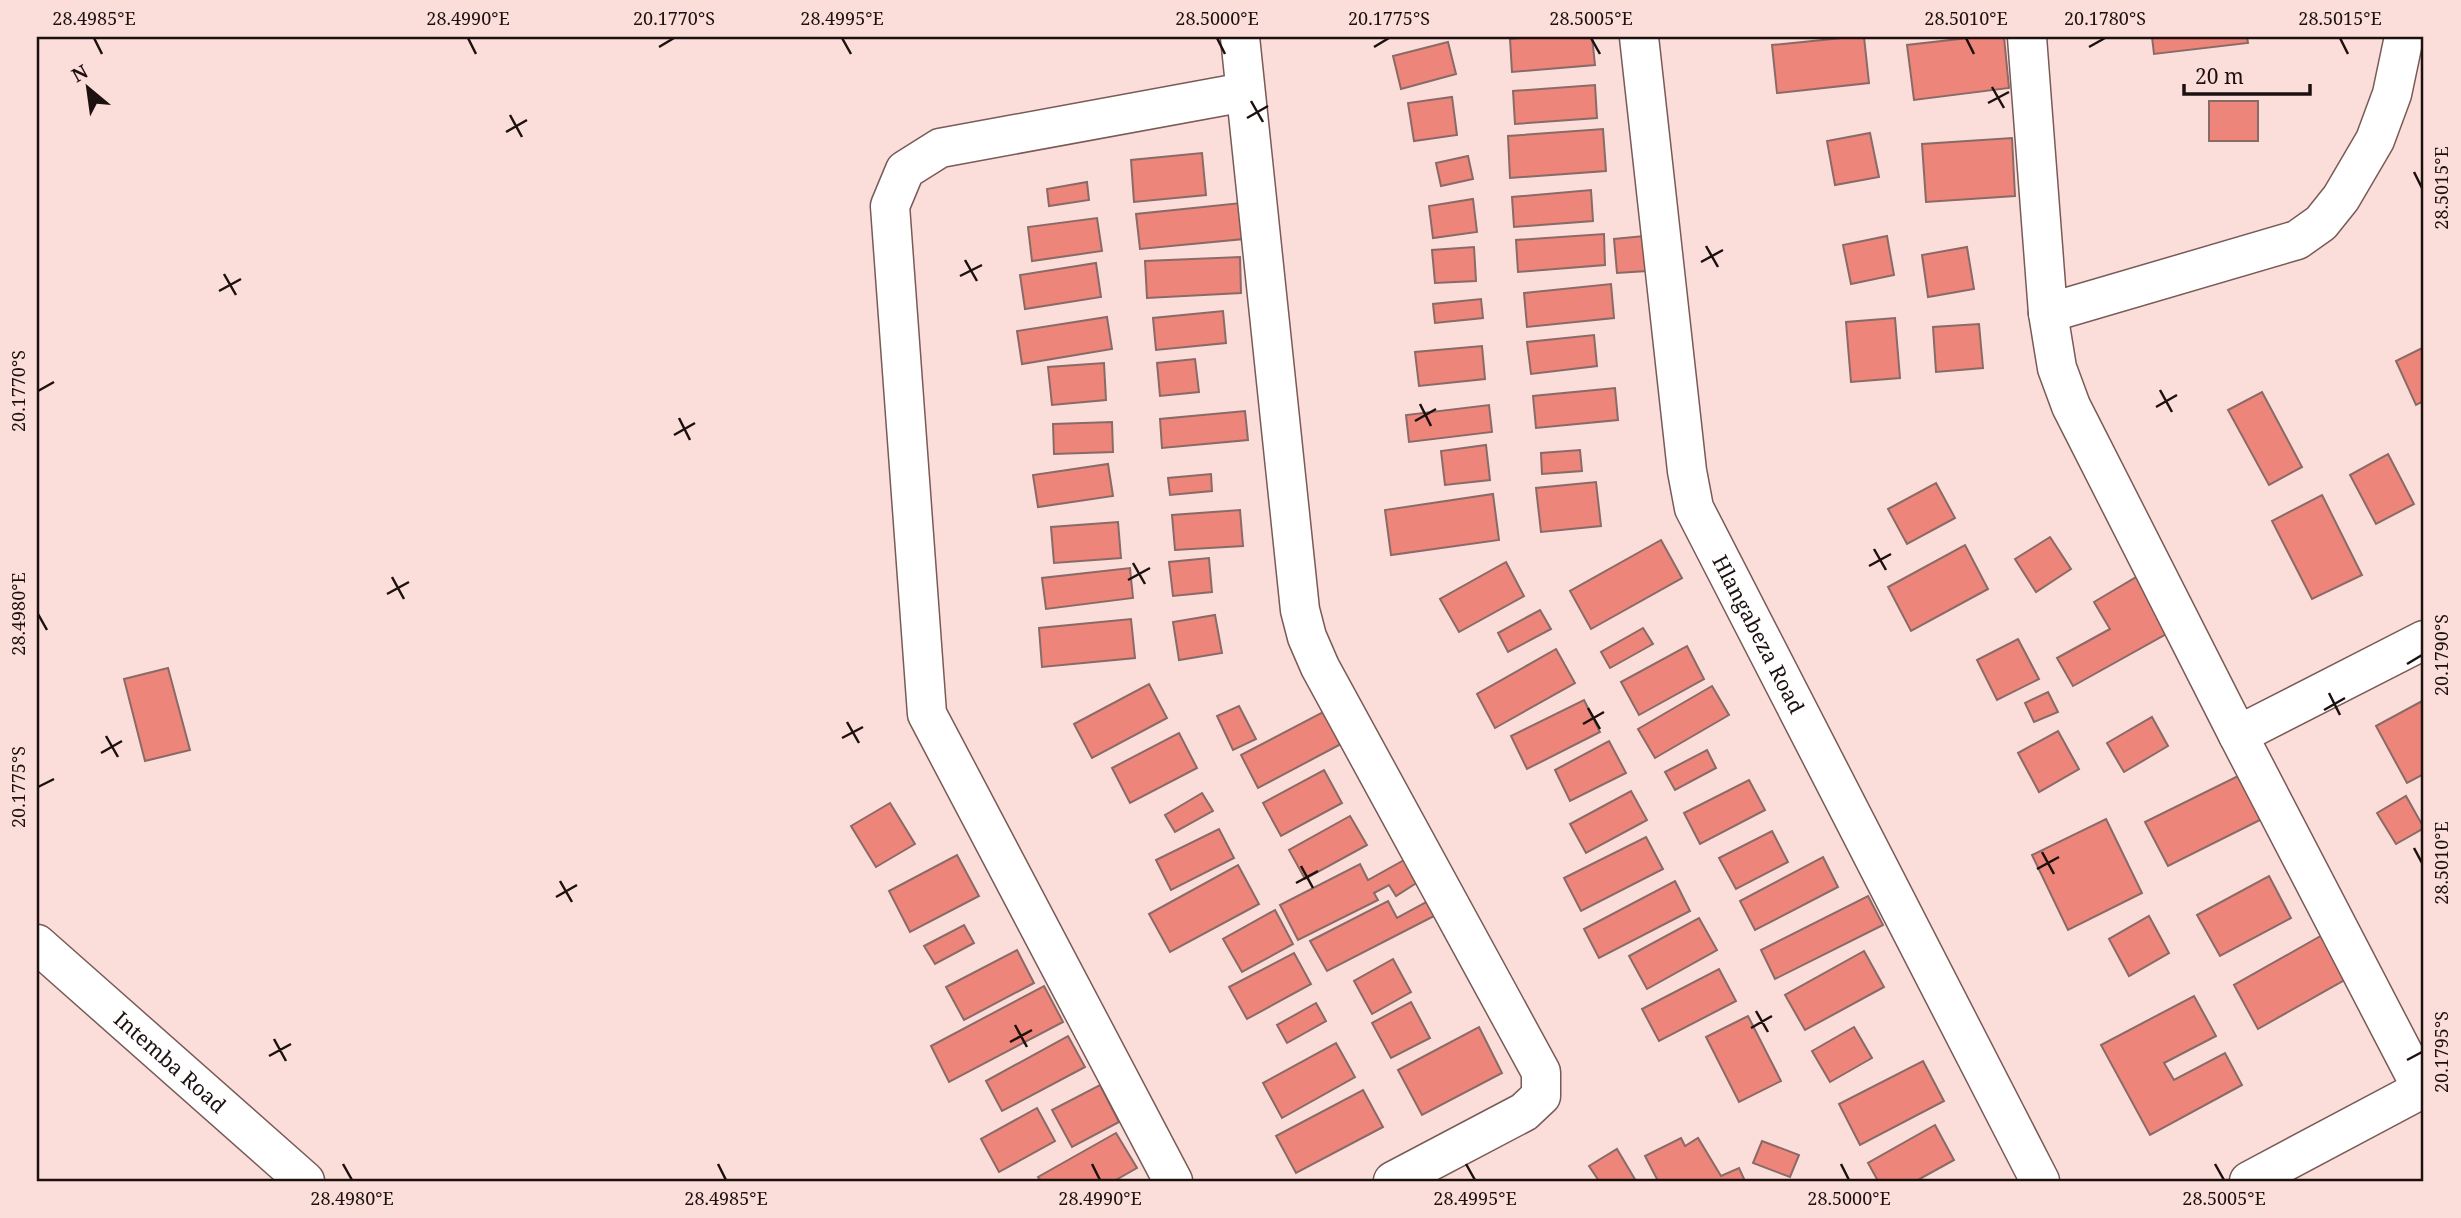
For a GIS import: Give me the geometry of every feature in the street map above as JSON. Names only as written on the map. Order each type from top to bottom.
[{"type":"street","points":[[1240,37],[1300,610],[1307,637],[1326,680],[1541,1072],[1541,1096],[1524,1112],[1393,1181]]},
{"type":"street","name":"Hlangabeza Road","points":[[1639,37],[1693,508],[2040,1181]]},
{"type":"street","points":[[2027,37],[2048,313],[2057,368],[2071,406],[2238,735],[2423,1089],[2249,1181]]},
{"type":"street","points":[[2048,313],[2297,240],[2321,223],[2341,198],[2375,140],[2392,94],[2404,37]]},
{"type":"street","points":[[1173,1181],[927,714],[890,206],[905,170],[940,148],[1245,92]]},
{"type":"street","points":[[2238,735],[2424,640]]},
{"type":"street","name":"Intemba Road","points":[[37,944],[305,1181]]},
{"type":"building","points":[[1592,37],[1595,65],[1512,72],[1510,39]]},
{"type":"building","points":[[1864,37],[1869,83],[1777,93],[1772,45]]},
{"type":"building","points":[[1977,37],[2004,37],[2009,88],[1914,100],[1907,45]]},
{"type":"building","points":[[2152,37],[2247,37],[2248,43],[2154,54]]},
{"type":"building","points":[[1448,42],[1456,74],[1401,89],[1393,56]]},
{"type":"building","points":[[1595,85],[1597,118],[1515,124],[1513,91]]},
{"type":"building","points":[[1452,97],[1457,135],[1414,141],[1408,103]]},
{"type":"building","points":[[2209,101],[2258,101],[2258,141],[2209,141]]},
{"type":"building","points":[[1603,129],[1606,171],[1510,178],[1508,136]]},
{"type":"building","points":[[1870,133],[1879,177],[1835,185],[1827,141]]},
{"type":"building","points":[[2012,138],[2015,196],[1926,202],[1922,144]]},
{"type":"building","points":[[1202,153],[1206,195],[1134,202],[1131,160]]},
{"type":"building","points":[[1468,156],[1473,179],[1441,186],[1436,163]]},
{"type":"building","points":[[1087,182],[1089,200],[1049,206],[1047,189]]},
{"type":"building","points":[[1591,190],[1593,221],[1514,227],[1512,197]]},
{"type":"building","points":[[1473,199],[1477,232],[1433,238],[1429,206]]},
{"type":"building","points":[[1241,203],[1244,239],[1140,249],[1136,214]]},
{"type":"building","points":[[1097,218],[1102,251],[1032,261],[1028,227]]},
{"type":"building","points":[[1604,234],[1605,265],[1518,272],[1516,240]]},
{"type":"building","points":[[1644,236],[1647,271],[1617,273],[1614,239]]},
{"type":"building","points":[[1887,236],[1894,275],[1851,284],[1843,245]]},
{"type":"building","points":[[1474,247],[1476,281],[1435,283],[1432,250]]},
{"type":"building","points":[[1967,247],[1974,289],[1928,297],[1922,255]]},
{"type":"building","points":[[1240,257],[1241,293],[1147,298],[1145,261]]},
{"type":"building","points":[[1096,263],[1101,297],[1025,309],[1020,275]]},
{"type":"building","points":[[1611,284],[1614,318],[1527,327],[1524,293]]},
{"type":"building","points":[[1481,299],[1483,318],[1435,323],[1433,304]]},
{"type":"building","points":[[1223,311],[1226,343],[1156,350],[1153,318]]},
{"type":"building","points":[[1107,317],[1112,349],[1022,364],[1017,331]]},
{"type":"building","points":[[1895,318],[1900,378],[1851,382],[1846,322]]},
{"type":"building","points":[[1979,324],[1983,368],[1936,372],[1933,327]]},
{"type":"building","points":[[1594,335],[1597,366],[1531,374],[1527,342]]},
{"type":"building","points":[[1482,346],[1485,379],[1419,386],[1415,352]]},
{"type":"building","points":[[2424,347],[2424,401],[2416,405],[2396,361]]},
{"type":"building","points":[[1195,359],[1199,392],[1160,396],[1157,363]]},
{"type":"building","points":[[1104,363],[1106,400],[1052,405],[1048,367]]},
{"type":"building","points":[[1615,388],[1618,420],[1536,428],[1533,396]]},
{"type":"building","points":[[2262,392],[2302,467],[2269,485],[2228,410]]},
{"type":"building","points":[[1489,405],[1492,432],[1409,442],[1406,415]]},
{"type":"building","points":[[1245,411],[1248,440],[1162,448],[1160,419]]},
{"type":"building","points":[[1112,422],[1113,452],[1054,454],[1053,424]]},
{"type":"building","points":[[1486,445],[1490,480],[1445,485],[1441,451]]},
{"type":"building","points":[[1580,450],[1582,471],[1542,474],[1541,453]]},
{"type":"building","points":[[2388,454],[2414,504],[2376,524],[2350,475]]},
{"type":"building","points":[[1108,464],[1113,496],[1038,507],[1033,475]]},
{"type":"building","points":[[1211,474],[1212,491],[1170,495],[1168,478]]},
{"type":"building","points":[[1596,482],[1601,526],[1541,532],[1536,488]]},
{"type":"building","points":[[1936,483],[1955,518],[1907,544],[1888,509]]},
{"type":"building","points":[[1493,494],[1499,540],[1391,555],[1385,510]]},
{"type":"building","points":[[2322,495],[2362,575],[2312,599],[2272,521]]},
{"type":"building","points":[[1240,510],[1243,546],[1175,550],[1172,515]]},
{"type":"building","points":[[1118,522],[1121,558],[1054,563],[1051,527]]},
{"type":"building","points":[[2050,537],[2071,569],[2036,592],[2015,559]]},
{"type":"building","points":[[1661,540],[1682,578],[1591,629],[1570,591]]},
{"type":"building","points":[[1965,545],[1988,589],[1911,631],[1888,587]]},
{"type":"building","points":[[1209,558],[1212,592],[1173,596],[1169,562]]},
{"type":"building","points":[[1506,562],[1524,596],[1459,632],[1440,599]]},
{"type":"building","points":[[1130,568],[1133,598],[1046,609],[1042,578]]},
{"type":"building","points":[[2138,576],[2168,633],[2073,686],[2057,658],[2110,629],[2094,602]]},
{"type":"building","points":[[1540,610],[1551,629],[1508,652],[1498,633]]},
{"type":"building","points":[[1215,615],[1222,653],[1179,660],[1173,622]]},
{"type":"building","points":[[1131,619],[1135,658],[1042,667],[1039,628]]},
{"type":"building","points":[[1643,628],[1653,644],[1610,668],[1601,652]]},
{"type":"building","points":[[2018,639],[2039,679],[1997,700],[1977,660]]},
{"type":"building","points":[[1687,646],[1704,679],[1639,715],[1621,682]]},
{"type":"building","points":[[1556,649],[1575,683],[1495,728],[1477,694]]},
{"type":"building","points":[[168,668],[190,750],[145,761],[124,679]]},
{"type":"building","points":[[1149,684],[1167,718],[1092,758],[1074,724]]},
{"type":"building","points":[[1712,686],[1729,715],[1655,758],[1638,729]]},
{"type":"building","points":[[2048,692],[2058,712],[2034,722],[2025,703]]},
{"type":"building","points":[[1584,700],[1600,732],[1527,769],[1511,736]]},
{"type":"building","points":[[2424,700],[2424,774],[2407,783],[2376,726]]},
{"type":"building","points":[[1239,706],[1256,739],[1233,750],[1217,716]]},
{"type":"building","points":[[1325,711],[1341,744],[1258,788],[1241,755]]},
{"type":"building","points":[[2152,717],[2168,746],[2124,772],[2107,743]]},
{"type":"building","points":[[2058,731],[2079,769],[2039,792],[2018,753]]},
{"type":"building","points":[[1179,733],[1197,768],[1130,803],[1112,768]]},
{"type":"building","points":[[1609,741],[1626,773],[1570,801],[1555,770]]},
{"type":"building","points":[[1707,750],[1716,768],[1675,790],[1665,772]]},
{"type":"building","points":[[1324,770],[1342,803],[1281,836],[1263,803]]},
{"type":"building","points":[[2242,774],[2264,818],[2168,866],[2145,822]]},
{"type":"building","points":[[1749,780],[1765,810],[1700,844],[1684,813]]},
{"type":"building","points":[[1631,791],[1647,820],[1586,853],[1570,824]]},
{"type":"building","points":[[1202,793],[1213,811],[1175,832],[1165,815]]},
{"type":"building","points":[[2406,796],[2424,828],[2396,844],[2377,813]]},
{"type":"building","points":[[890,803],[915,844],[876,867],[851,826]]},
{"type":"building","points":[[1350,816],[1367,845],[1305,879],[1289,850]]},
{"type":"building","points":[[2106,819],[2142,893],[2068,930],[2032,855]]},
{"type":"building","points":[[1219,829],[1234,858],[1171,890],[1156,860]]},
{"type":"building","points":[[1772,831],[1788,862],[1736,889],[1719,858]]},
{"type":"building","points":[[1646,837],[1663,869],[1581,911],[1564,878]]},
{"type":"building","points":[[957,855],[979,896],[910,932],[889,891]]},
{"type":"building","points":[[1823,857],[1838,887],[1755,930],[1740,901]]},
{"type":"building","points":[[1404,860],[1418,882],[1396,896],[1389,885],[1374,893],[1378,900],[1298,940],[1280,905],[1360,864],[1368,880]]},
{"type":"building","points":[[1238,865],[1259,904],[1170,952],[1149,914]]},
{"type":"building","points":[[2269,876],[2291,918],[2220,956],[2197,915]]},
{"type":"building","points":[[1675,881],[1690,911],[1599,958],[1584,929]]},
{"type":"building","points":[[1868,896],[1883,925],[1775,979],[1761,950]]},
{"type":"building","points":[[1388,901],[1397,918],[1428,901],[1436,915],[1327,971],[1310,941]]},
{"type":"building","points":[[1275,910],[1293,944],[1242,972],[1223,939]]},
{"type":"building","points":[[2149,916],[2169,953],[2129,976],[2109,939]]},
{"type":"building","points":[[1699,918],[1717,950],[1647,989],[1629,956]]},
{"type":"building","points":[[964,925],[974,943],[935,964],[924,946]]},
{"type":"building","points":[[2324,934],[2348,978],[2258,1029],[2234,985]]},
{"type":"building","points":[[1017,950],[1034,983],[964,1020],[946,987]]},
{"type":"building","points":[[1864,951],[1884,987],[1805,1030],[1785,995]]},
{"type":"building","points":[[1294,953],[1311,984],[1247,1019],[1229,987]]},
{"type":"building","points":[[1393,959],[1411,992],[1372,1014],[1354,981]]},
{"type":"building","points":[[1719,969],[1736,1001],[1659,1041],[1642,1009]]},
{"type":"building","points":[[1044,986],[1063,1022],[949,1082],[931,1046]]},
{"type":"building","points":[[2194,996],[2216,1036],[2164,1063],[2174,1080],[2225,1053],[2242,1085],[2150,1135],[2101,1045]]},
{"type":"building","points":[[1411,1002],[1430,1038],[1391,1058],[1372,1023]]},
{"type":"building","points":[[1316,1003],[1326,1021],[1287,1043],[1277,1025]]},
{"type":"building","points":[[1748,1016],[1781,1081],[1739,1102],[1706,1037]]},
{"type":"building","points":[[1479,1027],[1502,1073],[1422,1115],[1398,1070]]},
{"type":"building","points":[[1854,1027],[1872,1058],[1830,1082],[1812,1051]]},
{"type":"building","points":[[1068,1036],[1085,1067],[1002,1111],[986,1081]]},
{"type":"building","points":[[1336,1043],[1355,1077],[1282,1118],[1263,1083]]},
{"type":"building","points":[[1923,1061],[1944,1101],[1860,1145],[1839,1104]]},
{"type":"building","points":[[1100,1085],[1119,1122],[1072,1147],[1052,1110]]},
{"type":"building","points":[[1363,1090],[1383,1127],[1296,1173],[1276,1136]]},
{"type":"building","points":[[1037,1108],[1055,1141],[999,1172],[981,1139]]},
{"type":"building","points":[[1935,1125],[1954,1160],[1916,1181],[1878,1181],[1868,1163]]},
{"type":"building","points":[[1116,1133],[1137,1168],[1114,1181],[1041,1181],[1038,1177]]},
{"type":"building","points":[[1681,1138],[1685,1146],[1698,1138],[1721,1176],[1739,1168],[1745,1181],[1658,1181],[1645,1156]]},
{"type":"building","points":[[1762,1141],[1799,1155],[1790,1177],[1753,1163]]},
{"type":"building","points":[[1617,1149],[1636,1181],[1599,1181],[1589,1166]]}]
